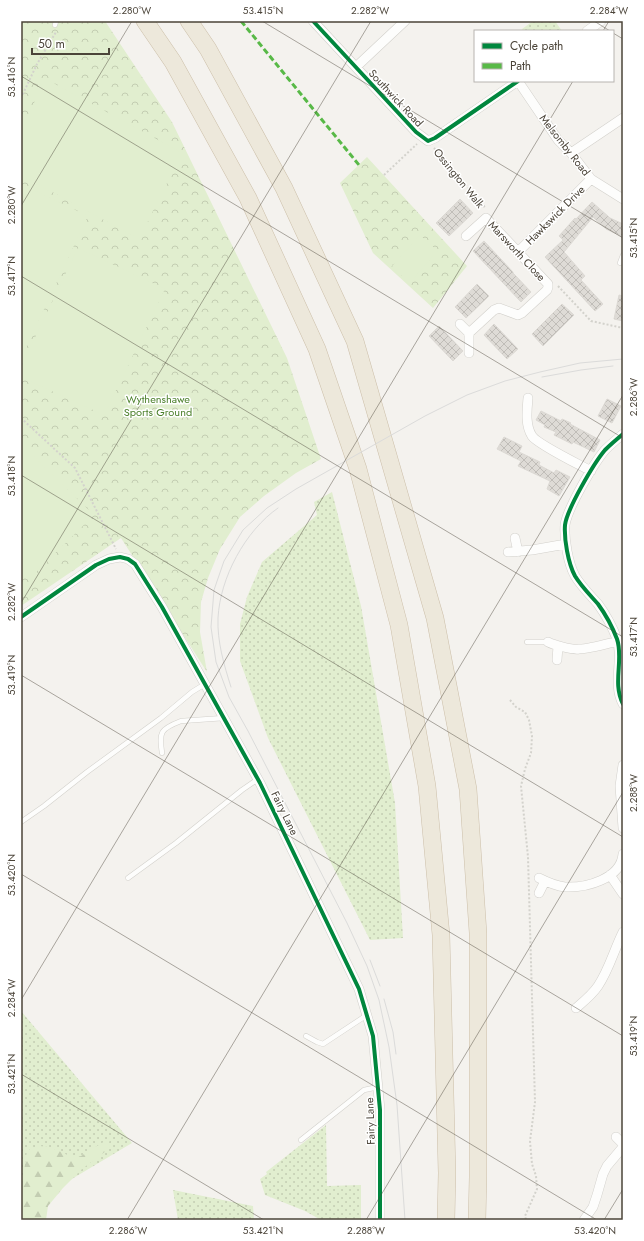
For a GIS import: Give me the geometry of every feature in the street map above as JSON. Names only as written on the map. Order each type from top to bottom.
[{"type":"highway","points":[[145,21],[173,62],[248,198],[317,349],[358,468],[399,625],[427,786],[441,935],[447,1165],[446,1220]]},
{"type":"highway","points":[[189,21],[208,49],[284,188],[354,341],[436,618],[468,789],[477,925],[477,1220]]},
{"type":"street","name":"Southwick Road","points":[[313,21],[416,132],[425,139],[435,138],[517,82]]},
{"type":"street","points":[[356,67],[405,21]]},
{"type":"street","points":[[588,30],[601,21]]},
{"type":"street","name":"Melsomby Road","points":[[519,82],[558,140],[571,153],[591,179],[623,199]]},
{"type":"street","points":[[571,153],[623,118]]},
{"type":"street","name":"Hawkswick Drive","points":[[518,252],[591,179]]},
{"type":"street","name":"Marsworth Close","points":[[466,236],[486,218],[548,284],[547,290],[522,313],[518,315],[499,308],[494,310],[469,333]]},
{"type":"street","points":[[460,324],[469,333],[469,353]]},
{"type":"street","points":[[528,398],[528,426],[532,437],[592,471]]},
{"type":"street","points":[[623,434],[605,451],[592,471],[572,505],[566,524],[566,544],[575,575],[610,622],[618,641],[618,687],[623,704]]},
{"type":"street","points":[[515,538],[518,552]]},
{"type":"street","points":[[508,552],[518,552],[566,544]]},
{"type":"street","points":[[21,617],[96,565],[109,559],[120,557]]},
{"type":"street","name":"Fairy Lane","points":[[120,557],[128,559],[135,564],[162,607],[258,779],[359,989],[373,1036],[378,1087],[380,1110],[380,1220]]},
{"type":"street","points":[[548,642],[558,646],[578,650],[618,641]]},
{"type":"street","points":[[557,660],[558,646]]},
{"type":"street","points":[[623,765],[620,786],[623,828]]},
{"type":"street","points":[[539,893],[542,879],[564,887],[576,887],[599,882],[610,875],[620,865],[623,859],[623,854]]},
{"type":"street","points":[[610,875],[623,894]]},
{"type":"street","points":[[576,1008],[599,984],[608,968],[623,932]]},
{"type":"street","points":[[584,1220],[593,1207],[603,1174],[607,1166],[623,1146],[616,1137]]},
{"type":"lane","points":[[620,263],[623,256]]},
{"type":"lane","points":[[527,642],[548,642]]},
{"type":"lane","points":[[21,822],[161,718],[192,692],[205,684]]},
{"type":"lane","points":[[162,753],[160,736],[165,729],[180,721],[224,718]]},
{"type":"lane","points":[[128,878],[176,843],[258,779]]},
{"type":"lane","points":[[306,1036],[323,1044],[367,1015]]},
{"type":"lane","points":[[301,1140],[364,1090],[378,1087]]},
{"type":"path","points":[[21,98],[37,64],[57,31]]},
{"type":"path","points":[[384,175],[425,139]]},
{"type":"path","points":[[548,284],[556,284],[590,321],[623,328]]},
{"type":"path","points":[[21,418],[76,468],[120,557]]},
{"type":"path","points":[[510,700],[516,707],[525,712],[529,720],[532,736],[531,753],[521,786],[528,857],[534,1102],[530,1141],[532,1164],[536,1176],[537,1189],[525,1216],[526,1220]]},
{"type":"green space","name":"Wythenshawe Sports Ground","points":[[21,21],[105,21],[172,122],[287,358],[321,459],[296,473],[264,496],[240,517],[220,549],[208,578],[201,602],[200,632],[207,672],[121,538],[21,606]]},
{"type":"green space","points":[[533,21],[555,21],[561,30],[522,30]]},
{"type":"green space","points":[[46,79],[182,153],[139,239],[21,175],[21,129]]},
{"type":"green space","points":[[367,157],[467,266],[433,308],[373,253],[340,183]]},
{"type":"green space","points":[[21,184],[88,216],[23,354],[21,352]]},
{"type":"green space","points":[[420,235],[438,251],[409,283],[392,266]]},
{"type":"green space","points":[[78,248],[165,289],[104,415],[21,377],[21,367]]},
{"type":"green space","points":[[21,444],[94,515],[31,577],[21,567]]},
{"type":"green space","points":[[332,492],[361,606],[395,803],[403,938],[370,940],[268,738],[240,661],[240,624],[247,597],[262,562],[317,515],[314,502]]},
{"type":"green space","points":[[21,1011],[132,1143],[30,1204],[21,1220]]},
{"type":"green space","points":[[326,1125],[327,1186],[361,1185],[361,1220],[321,1220],[305,1211],[265,1195],[260,1179],[267,1174],[266,1172]]},
{"type":"green space","points":[[110,1138],[106,1151],[82,1169],[48,1206],[46,1220],[21,1220],[21,1191],[27,1151],[39,1146],[56,1150],[73,1158],[81,1156]]},
{"type":"green space","points":[[173,1190],[253,1206],[254,1220],[178,1220]]},
{"type":"building","points":[[460,199],[473,213],[449,236],[436,223]]},
{"type":"building","points":[[592,202],[610,218],[623,224],[623,237],[606,229],[593,217],[564,252],[585,276],[581,280],[603,304],[595,311],[545,257],[563,240],[559,236]]},
{"type":"building","points":[[484,241],[531,292],[521,302],[473,251]]},
{"type":"building","points":[[477,284],[489,296],[466,318],[455,307]]},
{"type":"building","points":[[619,295],[623,296],[623,321],[614,319]]},
{"type":"building","points":[[562,304],[574,315],[543,346],[532,334]]},
{"type":"building","points":[[494,324],[518,349],[507,359],[484,335]]},
{"type":"building","points":[[439,326],[463,351],[453,361],[429,336]]},
{"type":"building","points":[[607,399],[621,406],[612,423],[598,416]]},
{"type":"building","points":[[541,411],[561,421],[562,419],[571,423],[570,424],[600,440],[594,452],[573,442],[572,444],[554,435],[556,432],[544,427],[545,425],[536,420]]},
{"type":"building","points":[[504,437],[522,446],[519,452],[540,462],[539,465],[554,473],[556,470],[570,477],[559,496],[547,489],[550,481],[518,466],[521,461],[497,449]]},
{"type":"tram line","points":[[405,1220],[397,1105],[389,1047],[379,1000],[367,966],[347,923],[229,697],[216,662],[211,627],[214,590],[224,561],[243,530],[267,508],[296,489],[425,416],[467,395],[505,381],[580,363],[623,359]]},
{"type":"tram line","points":[[542,377],[613,366]]},
{"type":"tram line","points":[[231,687],[220,644],[218,627],[220,603],[224,587],[229,572],[245,542],[255,529],[278,508]]},
{"type":"tram line","points":[[370,960],[380,986]]},
{"type":"tram line","points":[[384,999],[393,1032],[396,1054]]},
{"type":"marked path","points":[[241,21],[359,165]]},
{"type":"cycle path","points":[[313,21],[416,132],[428,141],[435,138],[517,82]]},
{"type":"cycle path","points":[[623,434],[600,456],[576,498],[565,525],[568,558],[575,576],[601,608],[617,639],[619,647],[618,688],[623,704]]},
{"type":"cycle path","points":[[21,617],[96,565],[109,559],[120,557],[128,559],[135,564],[162,607],[260,783],[359,989],[373,1036],[380,1110],[380,1220]]}]
